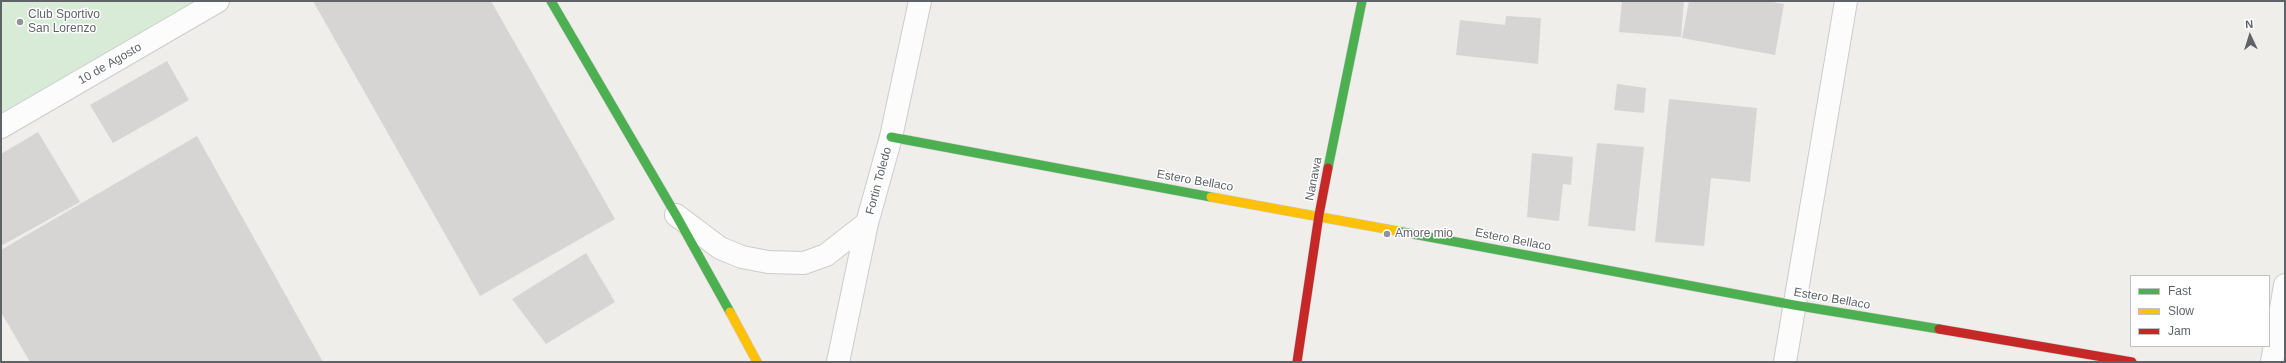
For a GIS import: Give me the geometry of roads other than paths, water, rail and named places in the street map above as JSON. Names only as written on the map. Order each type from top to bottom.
[{"type":"street","name":"10 de Agosto","points":[[1,127],[218,1]]},
{"type":"street","points":[[551,1],[676,215],[757,362]]},
{"type":"street","name":"Fortin Toledo","points":[[838,362],[867,223],[891,137],[920,1]]},
{"type":"street","name":"Nanawa","points":[[1297,362],[1319,216],[1362,1]]},
{"type":"street","points":[[1785,362],[1846,1]]},
{"type":"street","name":"Estero Bellaco","points":[[891,137],[1794,305],[2132,362]]},
{"type":"street","points":[[676,215],[720,248],[742,258],[768,262],[804,263],[826,255],[867,223]]},
{"type":"street","points":[[2272,362],[2285,285]]},
{"type":"place","name":"Club Sportivo San Lorenzo","points":[[20,22]]},
{"type":"place","name":"Amore mio","points":[[1387,234]]}]
